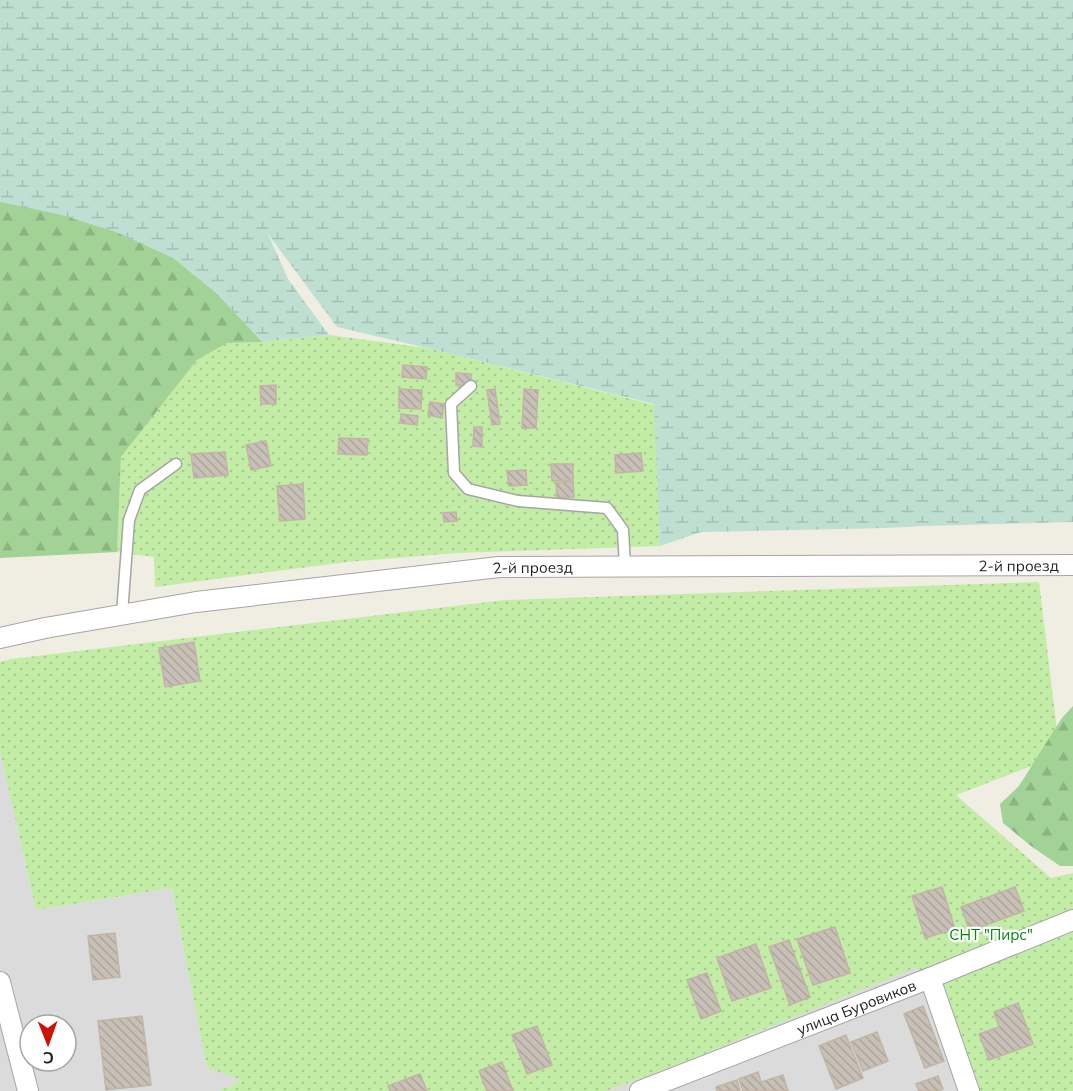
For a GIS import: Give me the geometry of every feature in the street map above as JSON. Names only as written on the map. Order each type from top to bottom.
[{"type":"street","name":"2-й проезд","points":[[0,638],[196,602],[499,567],[1073,565]]},
{"type":"street","name":"улица Буровиков","points":[[640,1091],[1073,920]]},
{"type":"street","points":[[930,978],[969,1091]]},
{"type":"street","points":[[0,982],[3,1007],[28,1091]]},
{"type":"lane","points":[[471,386],[451,404],[454,473],[468,489],[518,501],[607,508],[623,530],[625,566]]},
{"type":"lane","points":[[122,614],[129,519],[140,490],[176,464]]},
{"type":"shaded area","points":[[0,751],[36,910],[172,888],[207,1067],[242,1080],[220,1091],[0,1091]]},
{"type":"shaded area","points":[[917,966],[960,1091],[606,1091],[679,1064]]},
{"type":"green space","points":[[0,0],[278,337],[262,342],[227,343],[197,360],[121,457],[117,552],[0,558]]},
{"type":"green space","points":[[0,0],[1073,0],[1073,522],[701,532],[660,546],[654,404],[337,327],[268,234],[288,279],[329,335],[262,342],[216,293],[173,258],[116,232],[58,214],[0,202]]},
{"type":"green space","points":[[329,335],[427,348],[655,405],[660,546],[456,553],[347,562],[155,587],[154,557],[117,552],[121,457],[197,360],[227,343]]},
{"type":"green space","name":"СНТ \"Пирс\"","points":[[1039,582],[1060,755],[956,795],[1051,878],[1073,873],[1073,1091],[960,1091],[917,967],[679,1064],[606,1091],[220,1091],[242,1080],[207,1068],[172,888],[36,910],[0,751],[0,662],[505,600]]},
{"type":"green space","points":[[1073,706],[1073,866],[1060,866],[1003,823],[1000,804],[1019,786],[1062,718]]},
{"type":"building","points":[[403,365],[427,367],[426,379],[402,377]]},
{"type":"building","points":[[456,373],[471,374],[471,386],[456,385]]},
{"type":"building","points":[[276,385],[276,404],[261,404],[260,386]]},
{"type":"building","points":[[399,389],[422,390],[421,409],[399,408]]},
{"type":"building","points":[[495,389],[500,424],[492,425],[487,390]]},
{"type":"building","points":[[524,389],[538,390],[536,428],[522,428]]},
{"type":"building","points":[[430,402],[444,404],[442,418],[428,415]]},
{"type":"building","points":[[401,414],[418,416],[417,425],[400,423]]},
{"type":"building","points":[[474,427],[482,427],[482,447],[473,446]]},
{"type":"building","points":[[339,438],[368,439],[367,455],[338,454]]},
{"type":"building","points":[[266,441],[271,466],[251,470],[246,445]]},
{"type":"building","points":[[225,452],[228,475],[194,478],[191,454]]},
{"type":"building","points":[[641,453],[643,471],[616,473],[615,455]]},
{"type":"building","points":[[551,464],[573,464],[573,480],[552,481]]},
{"type":"building","points":[[526,470],[527,485],[509,486],[507,471]]},
{"type":"building","points":[[573,481],[574,497],[557,498],[556,483]]},
{"type":"building","points":[[303,484],[305,519],[280,521],[277,486]]},
{"type":"building","points":[[456,512],[457,521],[444,522],[443,513]]},
{"type":"building","points":[[194,642],[200,681],[165,687],[159,648]]},
{"type":"building","points":[[942,887],[955,929],[925,938],[912,896]]},
{"type":"building","points":[[1015,887],[1024,911],[970,931],[961,907]]},
{"type":"building","points":[[835,927],[850,973],[813,985],[797,939]]},
{"type":"building","points":[[115,933],[120,977],[93,980],[88,936]]},
{"type":"building","points":[[789,940],[810,997],[790,1005],[769,947]]},
{"type":"building","points":[[756,944],[771,988],[732,1001],[717,958]]},
{"type":"building","points":[[707,973],[721,1011],[701,1019],[687,980]]},
{"type":"building","points":[[1018,1003],[1033,1044],[989,1060],[979,1034],[999,1027],[994,1012]]},
{"type":"building","points":[[923,1006],[944,1061],[925,1068],[904,1014]]},
{"type":"building","points":[[142,1016],[151,1085],[106,1090],[98,1021]]},
{"type":"building","points":[[537,1026],[552,1065],[527,1074],[512,1035]]},
{"type":"building","points":[[877,1032],[888,1061],[863,1071],[851,1042]]},
{"type":"building","points":[[846,1035],[863,1078],[836,1089],[819,1046]]},
{"type":"building","points":[[502,1062],[513,1091],[487,1091],[479,1071]]},
{"type":"building","points":[[758,1072],[761,1082],[783,1075],[788,1091],[743,1091],[739,1079]]},
{"type":"building","points":[[420,1074],[427,1091],[390,1091],[388,1086]]},
{"type":"building","points":[[938,1076],[943,1089],[919,1091],[916,1084]]},
{"type":"building","points":[[737,1080],[740,1091],[717,1091],[716,1087]]}]
